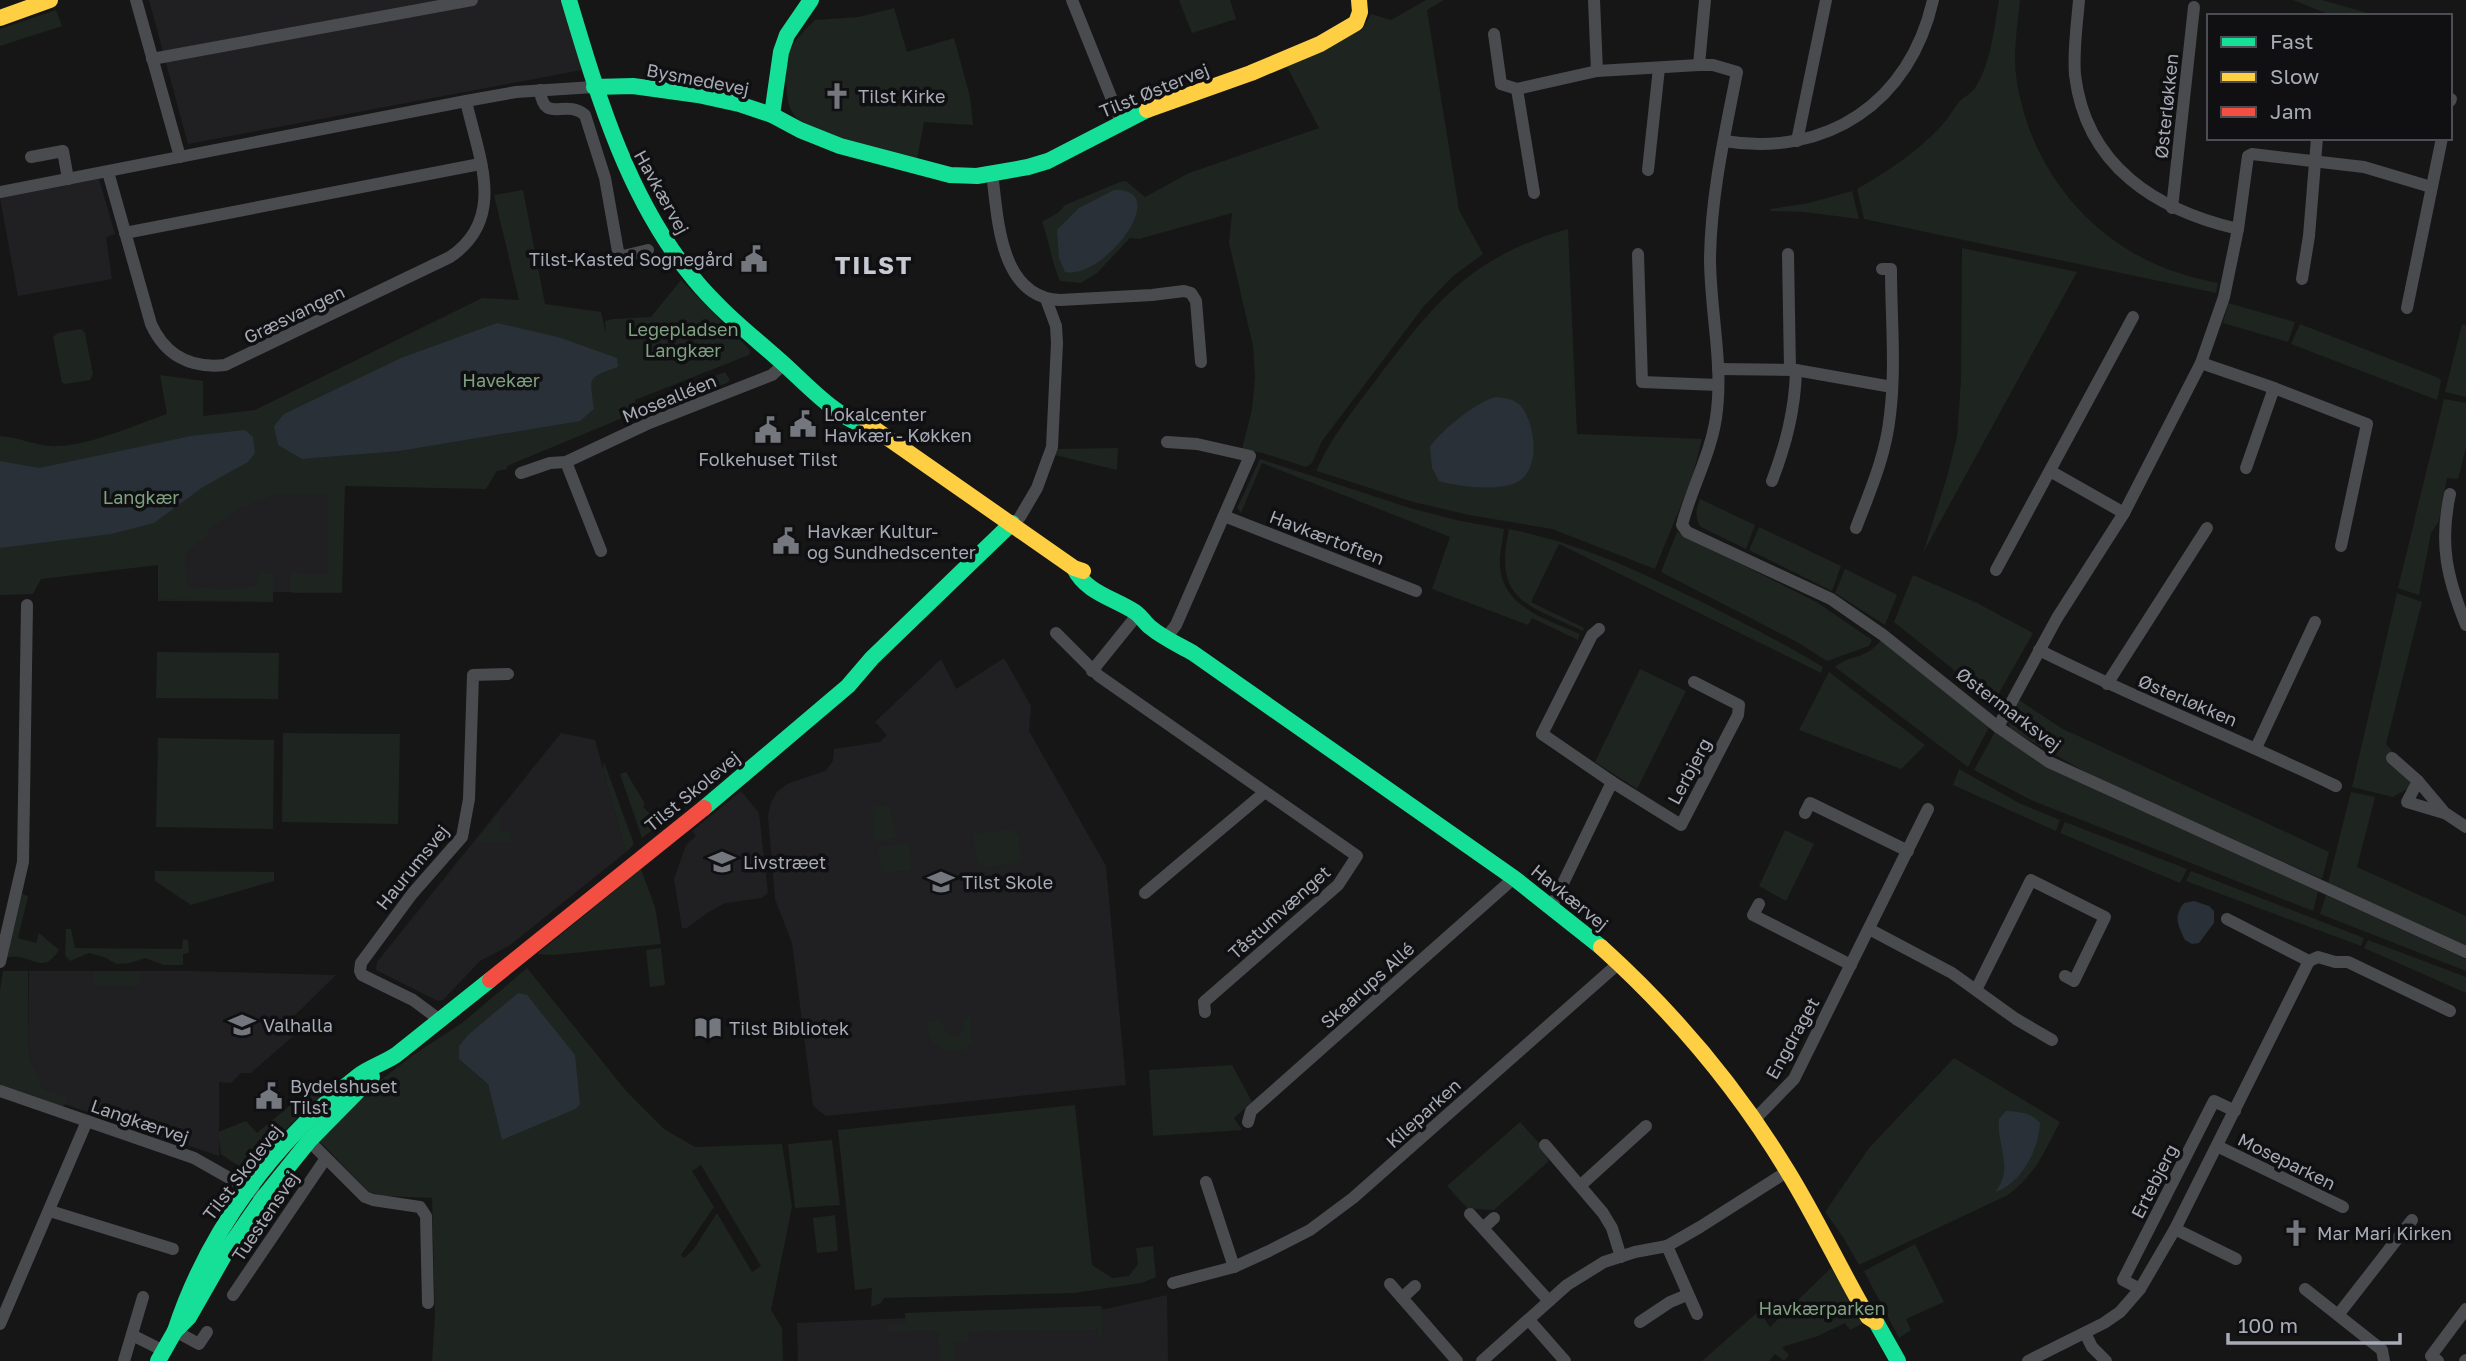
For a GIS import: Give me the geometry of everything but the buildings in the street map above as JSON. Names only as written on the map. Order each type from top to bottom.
[{"type":"street","points":[[0,18],[50,0]]},
{"type":"street","points":[[136,0],[180,158]]},
{"type":"street","points":[[152,59],[472,0]]},
{"type":"street","name":"Havkærvej","points":[[569,0],[594,87],[622,163],[665,240],[693,278],[728,316],[784,365],[794,368],[868,421],[872,427],[1016,520],[1074,568],[1110,589],[1114,598],[1138,614],[1156,621],[1193,653],[1514,878],[1586,933],[1667,1013],[1709,1061],[1754,1120],[1788,1171],[1837,1257],[1858,1283],[1898,1361]]},
{"type":"street","points":[[772,115],[781,52],[788,35],[811,0]]},
{"type":"street","points":[[1072,0],[1121,122]]},
{"type":"street","points":[[1594,0],[1597,71]]},
{"type":"street","points":[[1699,65],[1705,0]]},
{"type":"street","points":[[1797,141],[1826,0]]},
{"type":"street","points":[[1724,141],[1759,145],[1797,141],[1842,126],[1879,99],[1908,66],[1920,44],[1933,0]]},
{"type":"street","points":[[2079,0],[2075,40],[2076,76],[2089,123],[2104,151],[2126,176],[2148,194],[2172,208],[2238,229]]},
{"type":"street","name":"Tilst Østervej","points":[[950,175],[992,173],[1028,167],[1048,160],[1121,122],[1297,54],[1349,29],[1356,23],[1360,6]]},
{"type":"street","name":"Østerløkken","points":[[2172,208],[2194,7]]},
{"type":"street","points":[[1494,34],[1501,84],[1517,89],[1534,193]]},
{"type":"street","name":"Østermarksvej","points":[[1517,89],[1597,71],[1713,65],[1737,72],[1713,214],[1710,258],[1718,369],[1716,418],[1706,459],[1682,526],[1687,531],[1830,599],[1901,649],[1998,727],[2049,762],[2466,952]]},
{"type":"street","points":[[1648,170],[1659,68]]},
{"type":"street","name":"Bysmedevej","points":[[594,87],[633,86],[740,104],[772,115],[840,146],[950,175]]},
{"type":"street","points":[[0,192],[466,101],[540,90],[594,87]]},
{"type":"street","points":[[540,90],[541,103],[546,108],[578,109],[585,115],[605,178],[619,257],[648,250]]},
{"type":"street","name":"Græsvangen","points":[[108,172],[157,337],[177,357],[192,364],[225,365],[438,263],[461,250],[471,240],[482,219],[486,200],[466,101]]},
{"type":"street","points":[[2302,279],[2309,236],[2317,140]]},
{"type":"street","points":[[2407,308],[2442,140]]},
{"type":"street","points":[[32,157],[63,151],[68,179]]},
{"type":"street","points":[[1998,727],[2039,650],[2091,562],[2124,513],[2201,363],[2224,297],[2238,229],[2248,156],[2252,154],[2364,167],[2431,187]]},
{"type":"street","points":[[125,233],[480,164]]},
{"type":"street","points":[[992,173],[1004,252],[1015,273],[1028,288],[1046,299],[1152,295],[1184,291],[1191,293],[1196,301],[1201,362]]},
{"type":"street","points":[[1638,254],[1642,382],[1718,385]]},
{"type":"street","points":[[1772,481],[1790,429],[1796,393],[1788,254]]},
{"type":"street","points":[[1856,528],[1883,454],[1890,415],[1891,269],[1882,269]]},
{"type":"street","points":[[1016,520],[1037,488],[1052,447],[1057,343],[1056,326],[1046,299]]},
{"type":"street","points":[[1996,570],[2133,317]]},
{"type":"street","points":[[2201,363],[2367,424],[2341,546]]},
{"type":"street","name":"Mosealléen","points":[[521,473],[550,463],[566,462],[646,424],[772,375],[784,365]]},
{"type":"street","points":[[1718,369],[1793,370],[1892,387]]},
{"type":"street","points":[[2246,468],[2274,388]]},
{"type":"street","points":[[1169,635],[1250,456],[1173,438]]},
{"type":"street","points":[[566,462],[601,551]]},
{"type":"street","points":[[2050,471],[2124,513]]},
{"type":"street","points":[[2450,494],[2444,522],[2448,571],[2466,625]]},
{"type":"street","name":"Havkærtoften","points":[[1224,516],[1416,591]]},
{"type":"street","name":"Tilst Skolevej","points":[[175,1331],[180,1310],[217,1236],[249,1189],[293,1136],[326,1104],[362,1072],[377,1067],[440,1020],[706,806],[848,686],[884,647],[1016,520]]},
{"type":"street","name":"Østerløkken","points":[[2106,684],[2207,528]]},
{"type":"street","points":[[0,962],[23,862],[27,605]]},
{"type":"street","points":[[1092,671],[1138,614]]},
{"type":"street","points":[[2256,748],[2315,622]]},
{"type":"street","name":"Lerbjerg","points":[[1599,629],[1592,635],[1542,734],[1681,825],[1738,716],[1739,705],[1695,682]]},
{"type":"street","name":"Tåstumvænget","points":[[1056,633],[1092,671],[1357,856],[1338,885],[1204,1002],[1205,1012]]},
{"type":"street","name":"Østerløkken","points":[[2039,650],[2106,684],[2256,748],[2336,786]]},
{"type":"street","name":"Haurumsvej","points":[[440,1020],[412,1000],[362,975],[361,963],[412,894],[462,837],[469,799],[472,675],[508,674]]},
{"type":"street","points":[[2392,758],[2418,781],[2445,813],[2466,827]]},
{"type":"street","points":[[2418,781],[2407,802],[2445,813]]},
{"type":"street","points":[[1552,906],[1612,782]]},
{"type":"street","points":[[1145,893],[1265,792]]},
{"type":"street","points":[[1805,813],[1811,803],[1908,851]]},
{"type":"street","name":"Engdraget","points":[[1754,1120],[1794,1079],[1928,809]]},
{"type":"street","name":"Skaarups Allé","points":[[1248,1122],[1251,1111],[1514,878]]},
{"type":"street","points":[[1976,990],[2031,880],[2105,917],[2074,981],[2065,976]]},
{"type":"street","points":[[1759,904],[1753,915],[1851,965]]},
{"type":"street","points":[[2227,919],[2309,961]]},
{"type":"street","points":[[1869,929],[1952,973],[2015,1020],[2052,1040]]},
{"type":"street","points":[[2028,1361],[2120,1312],[2140,1289],[2175,1229],[2309,961],[2318,957],[2334,962],[2348,962],[2450,1011]]},
{"type":"street","name":"Kileparken","points":[[1173,1283],[1234,1267],[1310,1230],[1353,1198],[1619,963]]},
{"type":"street","name":"Tilst Skolevej","points":[[132,1335],[161,1356],[263,1198],[310,1141],[368,1082],[377,1067]]},
{"type":"street","name":"Langkærvej","points":[[0,1091],[194,1157],[263,1198]]},
{"type":"street","name":"Ertebjerg","points":[[2140,1289],[2123,1280],[2214,1101],[2235,1111]]},
{"type":"street","points":[[0,1324],[87,1121]]},
{"type":"street","points":[[1581,1185],[1646,1126]]},
{"type":"street","points":[[310,1141],[365,1197],[420,1207],[426,1216],[428,1303]]},
{"type":"street","points":[[1545,1146],[1581,1185],[1612,1228],[1621,1256]]},
{"type":"street","name":"Moseparken","points":[[2217,1146],[2343,1207]]},
{"type":"street","name":"Tuestensvej","points":[[233,1295],[326,1158]]},
{"type":"street","points":[[1482,1361],[1575,1280],[1604,1262],[1667,1246],[1788,1171]]},
{"type":"street","points":[[1206,1182],[1234,1267]]},
{"type":"street","points":[[50,1210],[173,1249]]},
{"type":"street","points":[[1470,1214],[1549,1301]]},
{"type":"street","points":[[1483,1228],[1494,1218]]},
{"type":"street","points":[[2338,1315],[2412,1220]]},
{"type":"street","points":[[2175,1229],[2236,1259]]},
{"type":"street","points":[[1667,1246],[1697,1314]]},
{"type":"street","points":[[1390,1284],[1457,1361]]},
{"type":"street","points":[[1402,1298],[1415,1286]]},
{"type":"street","points":[[2305,1289],[2382,1350],[2384,1361]]},
{"type":"street","points":[[1640,1322],[1670,1302],[1687,1295]]},
{"type":"street","points":[[124,1361],[143,1297]]},
{"type":"street","points":[[2438,1361],[2431,1356],[2466,1309]]},
{"type":"street","points":[[1529,1320],[1565,1361]]},
{"type":"street","points":[[175,1331],[199,1344],[207,1332]]},
{"type":"street","points":[[2085,1333],[2092,1347],[2106,1361]]},
{"type":"shaded area","points":[[149,0],[562,0],[582,70],[188,144]]},
{"type":"shaded area","points":[[99,179],[115,234],[106,237],[112,279],[18,296],[0,198]]},
{"type":"shaded area","points":[[1114,190],[1131,193],[1137,203],[1135,217],[1126,234],[1097,263],[1080,271],[1065,272],[1059,258],[1057,230],[1079,208]]},
{"type":"shaded area","points":[[497,323],[558,337],[617,358],[618,367],[592,380],[594,409],[580,421],[399,451],[302,459],[278,445],[274,426],[284,414],[401,358]]},
{"type":"shaded area","points":[[1496,397],[1509,399],[1521,406],[1530,423],[1534,445],[1531,466],[1526,475],[1511,484],[1491,487],[1468,487],[1439,481],[1432,468],[1430,446],[1460,417],[1479,404]]},
{"type":"shaded area","points":[[245,430],[253,437],[255,453],[248,462],[203,487],[154,523],[111,534],[0,548],[0,461],[39,468],[191,436]]},
{"type":"shaded area","points":[[344,481],[342,593],[273,592],[272,602],[158,601],[158,556],[236,496]]},
{"type":"shaded area","name":"Tilst Skole","points":[[1004,658],[1031,706],[1029,731],[1106,866],[1126,1085],[826,1116],[813,1106],[792,943],[775,899],[768,816],[771,803],[777,792],[787,784],[825,771],[833,761],[834,749],[880,742],[887,735],[875,722],[941,659],[956,689]]},
{"type":"shaded area","points":[[561,733],[595,740],[626,852],[509,946],[480,961],[443,1000],[438,1001],[376,970],[377,962]]},
{"type":"shaded area","name":"Livstræet","points":[[741,791],[759,813],[768,893],[762,898],[725,903],[687,928],[682,928],[674,879],[686,845],[696,836],[692,831]]},
{"type":"shaded area","points":[[2194,901],[2209,906],[2214,911],[2214,923],[2199,943],[2192,944],[2185,940],[2178,917],[2184,903]]},
{"type":"shaded area","points":[[29,971],[191,971],[336,975],[290,1020],[300,1030],[251,1073],[241,1073],[231,1083],[219,1082],[219,1156],[46,1098],[28,1054]]},
{"type":"shaded area","points":[[518,993],[527,995],[575,1055],[580,1104],[576,1109],[502,1140],[488,1084],[459,1059],[459,1046],[468,1035]]},
{"type":"shaded area","points":[[2006,1111],[2033,1117],[2040,1123],[2039,1133],[2027,1165],[2013,1182],[1995,1192],[2004,1174],[1999,1119]]},
{"type":"shaded area","points":[[1167,1295],[1168,1361],[798,1361],[797,1323],[1106,1309]]},
{"type":"green space","points":[[1179,0],[1230,0],[1236,19],[1192,33]]},
{"type":"green space","points":[[1426,0],[1444,0],[1427,10],[1459,210],[1483,254],[1453,276],[1424,306],[1322,441],[1312,463],[1306,467],[1242,449],[1252,410],[1255,377],[1253,346],[1229,243],[1232,213],[1139,239],[1130,238],[1097,273],[1081,283],[1060,281],[1042,222],[1065,205],[1120,182],[1126,181],[1145,197],[1189,173],[1319,128],[1286,65],[1362,30],[1371,14],[1391,20]]},
{"type":"green space","points":[[1999,0],[2020,0],[2015,66],[2023,108],[2034,140],[2049,170],[2068,197],[2090,221],[2116,242],[2145,259],[2176,272],[2218,283],[2216,293],[1864,219],[1857,189],[1892,168],[1924,143],[1945,122],[1959,102],[1975,88],[1988,57]]},
{"type":"green space","points":[[2293,0],[2322,0],[2371,14],[2328,14]]},
{"type":"green space","points":[[894,8],[907,52],[954,38],[970,97],[973,125],[924,122],[917,159],[852,142],[803,123],[790,108],[788,99],[786,69],[790,52],[815,20],[858,17]]},
{"type":"green space","points":[[56,10],[62,26],[0,46],[0,29]]},
{"type":"green space","points":[[523,190],[545,304],[601,312],[606,334],[605,321],[651,317],[681,280],[750,350],[749,355],[635,400],[637,412],[497,471],[486,489],[345,486],[342,592],[294,593],[290,590],[291,573],[327,575],[328,495],[278,494],[237,509],[210,529],[208,535],[185,554],[187,587],[231,589],[257,586],[258,572],[273,573],[273,602],[158,599],[158,565],[41,579],[33,594],[0,595],[0,436],[49,446],[63,446],[108,435],[167,414],[160,375],[203,381],[203,416],[255,410],[482,298],[519,300],[494,195]]},
{"type":"green space","points":[[1852,191],[1859,219],[1770,209],[1809,203]]},
{"type":"green space","points":[[1568,229],[1577,434],[1702,439],[1692,478],[1655,569],[1552,529],[1413,502],[1317,471],[1329,445],[1352,412],[1437,305],[1457,286],[1505,253]]},
{"type":"green space","points":[[1962,248],[2077,272],[1923,553],[1957,437],[1961,381]]},
{"type":"green space","points":[[2228,303],[2295,322],[2288,342],[2223,323]]},
{"type":"green space","points":[[2300,324],[2439,378],[2441,381],[2437,400],[2291,344]]},
{"type":"green space","points":[[2462,324],[2466,325],[2466,397],[2445,392]]},
{"type":"green space","points":[[81,329],[85,333],[93,374],[90,380],[62,383],[53,337],[58,333]]},
{"type":"green space","points":[[725,372],[730,380],[727,383],[644,414],[641,404]]},
{"type":"green space","points":[[2444,399],[2466,403],[2466,448],[2458,479],[2447,478],[2439,521],[2431,533],[2419,595],[2398,588]]},
{"type":"green space","points":[[1118,448],[1117,470],[1055,455],[1056,449]]},
{"type":"green space","points":[[1260,459],[1410,508],[1504,529],[1500,567],[1509,593],[1530,611],[1580,634],[1578,640],[1532,618],[1528,625],[1432,589],[1450,537],[1262,463],[1241,513],[1237,508]]},
{"type":"green space","points":[[1700,499],[1755,525],[1746,549],[1701,527],[1696,513]]},
{"type":"green space","points":[[1759,527],[1841,566],[1832,591],[1749,550]]},
{"type":"green space","points":[[1509,529],[1583,550],[1653,579],[1793,650],[1823,667],[1821,673],[1559,544],[1531,602],[1584,628],[1583,631],[1546,614],[1519,598],[1511,586],[1506,572],[1505,553]]},
{"type":"green space","points":[[1677,532],[1818,603],[1872,640],[1869,646],[1827,661],[1797,642],[1661,572]]},
{"type":"green space","points":[[1845,569],[1897,595],[1885,625],[1835,593]]},
{"type":"green space","points":[[1913,575],[1977,603],[2033,633],[1994,702],[1894,622]]},
{"type":"green space","points":[[2397,593],[2422,602],[2386,744],[2392,751],[2386,760],[2407,777],[2410,783],[2409,788],[2393,797],[2352,787]]},
{"type":"green space","points":[[1882,639],[1989,727],[1968,767],[1835,667],[1870,651]]},
{"type":"green space","points":[[157,652],[279,653],[278,699],[156,698]]},
{"type":"green space","points":[[1640,669],[1686,691],[1637,789],[1595,762]]},
{"type":"green space","points":[[1829,672],[1925,745],[1901,769],[1799,730]]},
{"type":"green space","points":[[2019,700],[2061,728],[2329,852],[2322,879],[2096,778],[2010,729],[2008,719]]},
{"type":"green space","points":[[1995,732],[2318,891],[2313,911],[2031,800],[1974,770]]},
{"type":"green space","points":[[283,733],[400,734],[398,824],[282,822]]},
{"type":"green space","points":[[158,738],[274,740],[273,829],[156,827]]},
{"type":"green space","points":[[604,762],[634,844],[626,852],[603,769]]},
{"type":"green space","points":[[1959,769],[2019,803],[2060,820],[2056,831],[1953,785]]},
{"type":"green space","points":[[626,772],[645,804],[643,807],[660,824],[642,838],[620,774]]},
{"type":"green space","points":[[2351,792],[2375,797],[2357,867],[2466,916],[2466,946],[2328,883]]},
{"type":"green space","points":[[890,806],[896,837],[874,840],[872,810],[874,807]]},
{"type":"green space","points":[[500,812],[500,831],[511,832],[511,842],[475,842]]},
{"type":"green space","points":[[2065,822],[2187,869],[2180,883],[2060,833]]},
{"type":"green space","points":[[1013,830],[1019,835],[1021,859],[1018,863],[989,866],[979,862],[973,833]]},
{"type":"green space","points":[[1785,830],[1814,844],[1786,901],[1759,886]]},
{"type":"green space","points":[[909,843],[911,870],[881,873],[878,847]]},
{"type":"green space","points":[[641,869],[655,907],[661,944],[554,955],[537,954]]},
{"type":"green space","points":[[155,871],[274,872],[274,881],[191,905],[155,881]]},
{"type":"green space","points":[[2191,871],[2364,938],[2361,946],[2186,881]]},
{"type":"green space","points":[[19,893],[28,896],[18,938],[36,943],[39,933],[59,950],[47,962],[4,957]]},
{"type":"green space","points":[[2326,895],[2466,959],[2466,971],[2320,914]]},
{"type":"green space","points":[[66,929],[71,929],[75,948],[182,949],[183,939],[188,940],[189,953],[183,954],[183,965],[164,965],[145,958],[117,964],[89,953],[70,961],[65,955]]},
{"type":"green space","points":[[2368,940],[2466,977],[2466,993],[2364,948]]},
{"type":"green space","points":[[661,948],[665,985],[650,987],[646,950]]},
{"type":"green space","points":[[527,968],[627,1092],[664,1129],[695,1147],[782,1144],[792,1207],[771,1310],[782,1328],[783,1361],[432,1361],[435,1316],[432,1198],[384,1196],[369,1192],[319,1141],[372,1087],[413,1055],[462,1023]],"holes":[[[488,1084],[576,1109],[502,1140]],[[701,1165],[761,1266],[752,1272],[717,1213],[693,1250],[684,1258],[681,1255],[714,1207],[692,1171]]]},
{"type":"green space","points":[[3,971],[28,971],[28,1054],[43,1089],[66,1097],[68,1101],[61,1108],[0,1086],[0,990]]},
{"type":"green space","points":[[94,971],[140,972],[140,985],[94,985]]},
{"type":"green space","points":[[971,1016],[972,1045],[956,1051],[949,1050],[936,1044],[931,1038],[928,1022],[940,1019],[948,1034],[953,1036],[959,1035],[964,1028],[964,1018]]},
{"type":"green space","points":[[1954,1058],[2060,1122],[2033,1170],[2008,1195],[1859,1265],[1825,1212],[1869,1148]]},
{"type":"green space","points":[[1232,1065],[1252,1102],[1234,1118],[1242,1130],[1153,1136],[1149,1070]]},
{"type":"green space","points":[[311,1088],[329,1093],[295,1120],[246,1171],[221,1154],[218,1132],[246,1121],[257,1133]]},
{"type":"green space","points":[[1075,1105],[1092,1265],[1112,1278],[1129,1276],[1138,1264],[1136,1248],[1153,1246],[1156,1277],[1142,1283],[1074,1293],[884,1298],[881,1303],[871,1307],[872,1288],[855,1290],[838,1130]]},
{"type":"green space","points":[[1520,1122],[1540,1144],[1549,1161],[1494,1210],[1468,1209],[1447,1186]]},
{"type":"green space","points":[[832,1140],[840,1205],[795,1208],[788,1144]]},
{"type":"green space","points":[[835,1215],[838,1251],[817,1253],[813,1218]]},
{"type":"green space","points":[[1915,1244],[1944,1302],[1906,1319],[1911,1330],[1899,1338],[1864,1271]]},
{"type":"green space","name":"Havkærparken","points":[[1831,1268],[1864,1323],[1850,1330],[1845,1323],[1818,1336],[1782,1347],[1789,1355],[1784,1361],[1775,1354],[1769,1361],[1702,1361],[1759,1311],[1770,1327]]},
{"type":"green space","points":[[1102,1307],[1103,1334],[1100,1338],[1098,1330],[968,1332],[968,1342],[954,1342],[955,1361],[933,1361],[940,1360],[938,1331],[889,1332],[889,1324],[906,1323],[905,1313]]},
{"type":"traffic: fast","points":[[569,0],[591,73],[618,146],[633,182],[671,248],[715,303],[815,393],[849,419],[872,427]]},
{"type":"traffic: fast","points":[[772,115],[781,52],[787,35],[811,0]]},
{"type":"traffic: fast","points":[[594,87],[633,86],[739,104],[772,115],[840,146],[950,175],[977,176],[1048,161],[1147,110]]},
{"type":"traffic: fast","points":[[704,808],[848,686],[872,658],[1012,523]]},
{"type":"traffic: fast","points":[[1074,568],[1093,589],[1135,612],[1155,631],[1193,653],[1514,878],[1601,947]]},
{"type":"traffic: fast","points":[[175,1331],[206,1258],[226,1223],[272,1159],[328,1101],[358,1076],[396,1055],[490,980]]},
{"type":"traffic: fast","points":[[158,1361],[175,1331],[189,1317],[229,1247],[263,1198],[309,1141],[372,1077]]},
{"type":"traffic: fast","points":[[1874,1312],[1876,1322],[1898,1361]]},
{"type":"traffic: slow","points":[[0,18],[50,0]]},
{"type":"traffic: slow","points":[[1147,110],[1251,73],[1320,44],[1356,23],[1360,12],[1359,0]]},
{"type":"traffic: slow","points":[[865,419],[872,427],[1074,568],[1083,571]]},
{"type":"traffic: slow","points":[[1601,947],[1654,998],[1726,1081],[1769,1141],[1799,1190],[1868,1317],[1876,1322]]},
{"type":"traffic: jam","points":[[490,980],[704,808]]},
{"type":"place","name":"Tilst Kirke","points":[[837,96]]},
{"type":"place","name":"Tilst-Kasted Sognegård","points":[[754,259]]},
{"type":"place","name":"Lokalcenter Havkær - Køkken","points":[[803,424]]},
{"type":"place","name":"Folkehuset Tilst","points":[[768,430]]},
{"type":"place","name":"Havkær Kultur- og Sundhedscenter","points":[[786,541]]},
{"type":"place","name":"Livstræet","points":[[722,862]]},
{"type":"place","name":"Tilst Skole","points":[[941,882]]},
{"type":"place","name":"Valhalla","points":[[242,1025]]},
{"type":"place","name":"Tilst Bibliotek","points":[[708,1028]]},
{"type":"place","name":"Bydelshuset Tilst","points":[[269,1096]]},
{"type":"place","name":"Mar Mari Kirken","points":[[2296,1233]]},
{"type":"district","name":"TILST","points":[[874,264]]},
{"type":"park label","name":"Legepladsen Langkær","points":[[683,339]]},
{"type":"park label","name":"Havekær","points":[[501,380]]},
{"type":"park label","name":"Langkær","points":[[141,497]]}]
